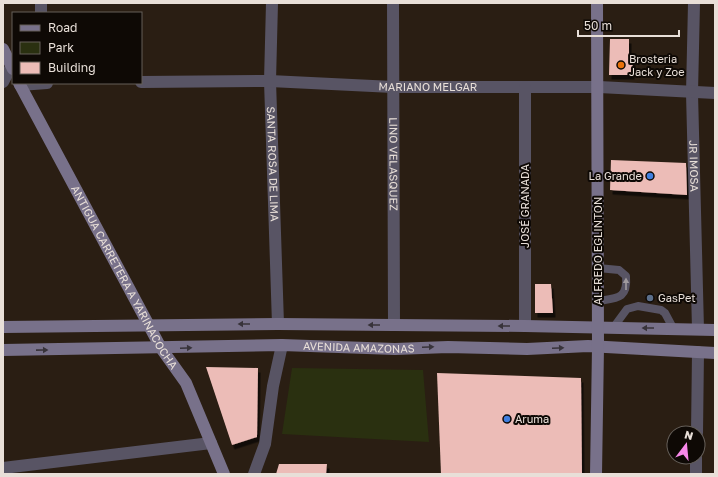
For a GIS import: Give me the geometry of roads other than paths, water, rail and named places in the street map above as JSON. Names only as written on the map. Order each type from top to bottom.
[{"type":"street","name":"SANTA ROSA DE LIMA","points":[[272,3],[270,81],[278,324]]},
{"type":"street","name":"LINO VELASQUEZ","points":[[393,3],[394,325]]},
{"type":"street","name":"ALFREDO EGLINTON","points":[[596,474],[598,347],[598,3]]},
{"type":"street","name":"JR IMOSA","points":[[694,3],[692,93],[698,329]]},
{"type":"street","points":[[3,49],[12,67],[3,82]]},
{"type":"street","name":"MARIANO MELGAR","points":[[142,82],[270,81],[393,87],[599,87],[715,93]]},
{"type":"street","name":"ANTIGUA CARRETERA A YARINACOCHA","points":[[21,84],[161,348],[186,383],[224,474]]},
{"type":"street","name":"JOSÉ GRANADA","points":[[525,87],[525,326]]},
{"type":"street","name":"AVENIDA AMAZONAS","points":[[3,327],[148,324],[278,324],[673,328],[715,330]]},
{"type":"street","points":[[254,474],[265,444],[273,386],[282,345]]},
{"type":"street","name":"AVENIDA AMAZONAS","points":[[3,350],[282,345],[394,348],[598,347],[715,353]]},
{"type":"street","points":[[697,425],[698,352]]},
{"type":"street","points":[[3,468],[211,443]]},
{"type":"lane","points":[[598,268],[619,270],[626,276],[626,291],[622,295],[598,301]]},
{"type":"lane","points":[[613,328],[626,310],[638,306],[661,310],[665,313],[673,328]]},
{"type":"place","name":"Brosteria Jack y Zoe","points":[[621,65]]},
{"type":"place","name":"La Grande","points":[[650,176]]},
{"type":"place","name":"GasPet","points":[[650,298]]},
{"type":"place","name":"Aruma","points":[[507,419]]}]
